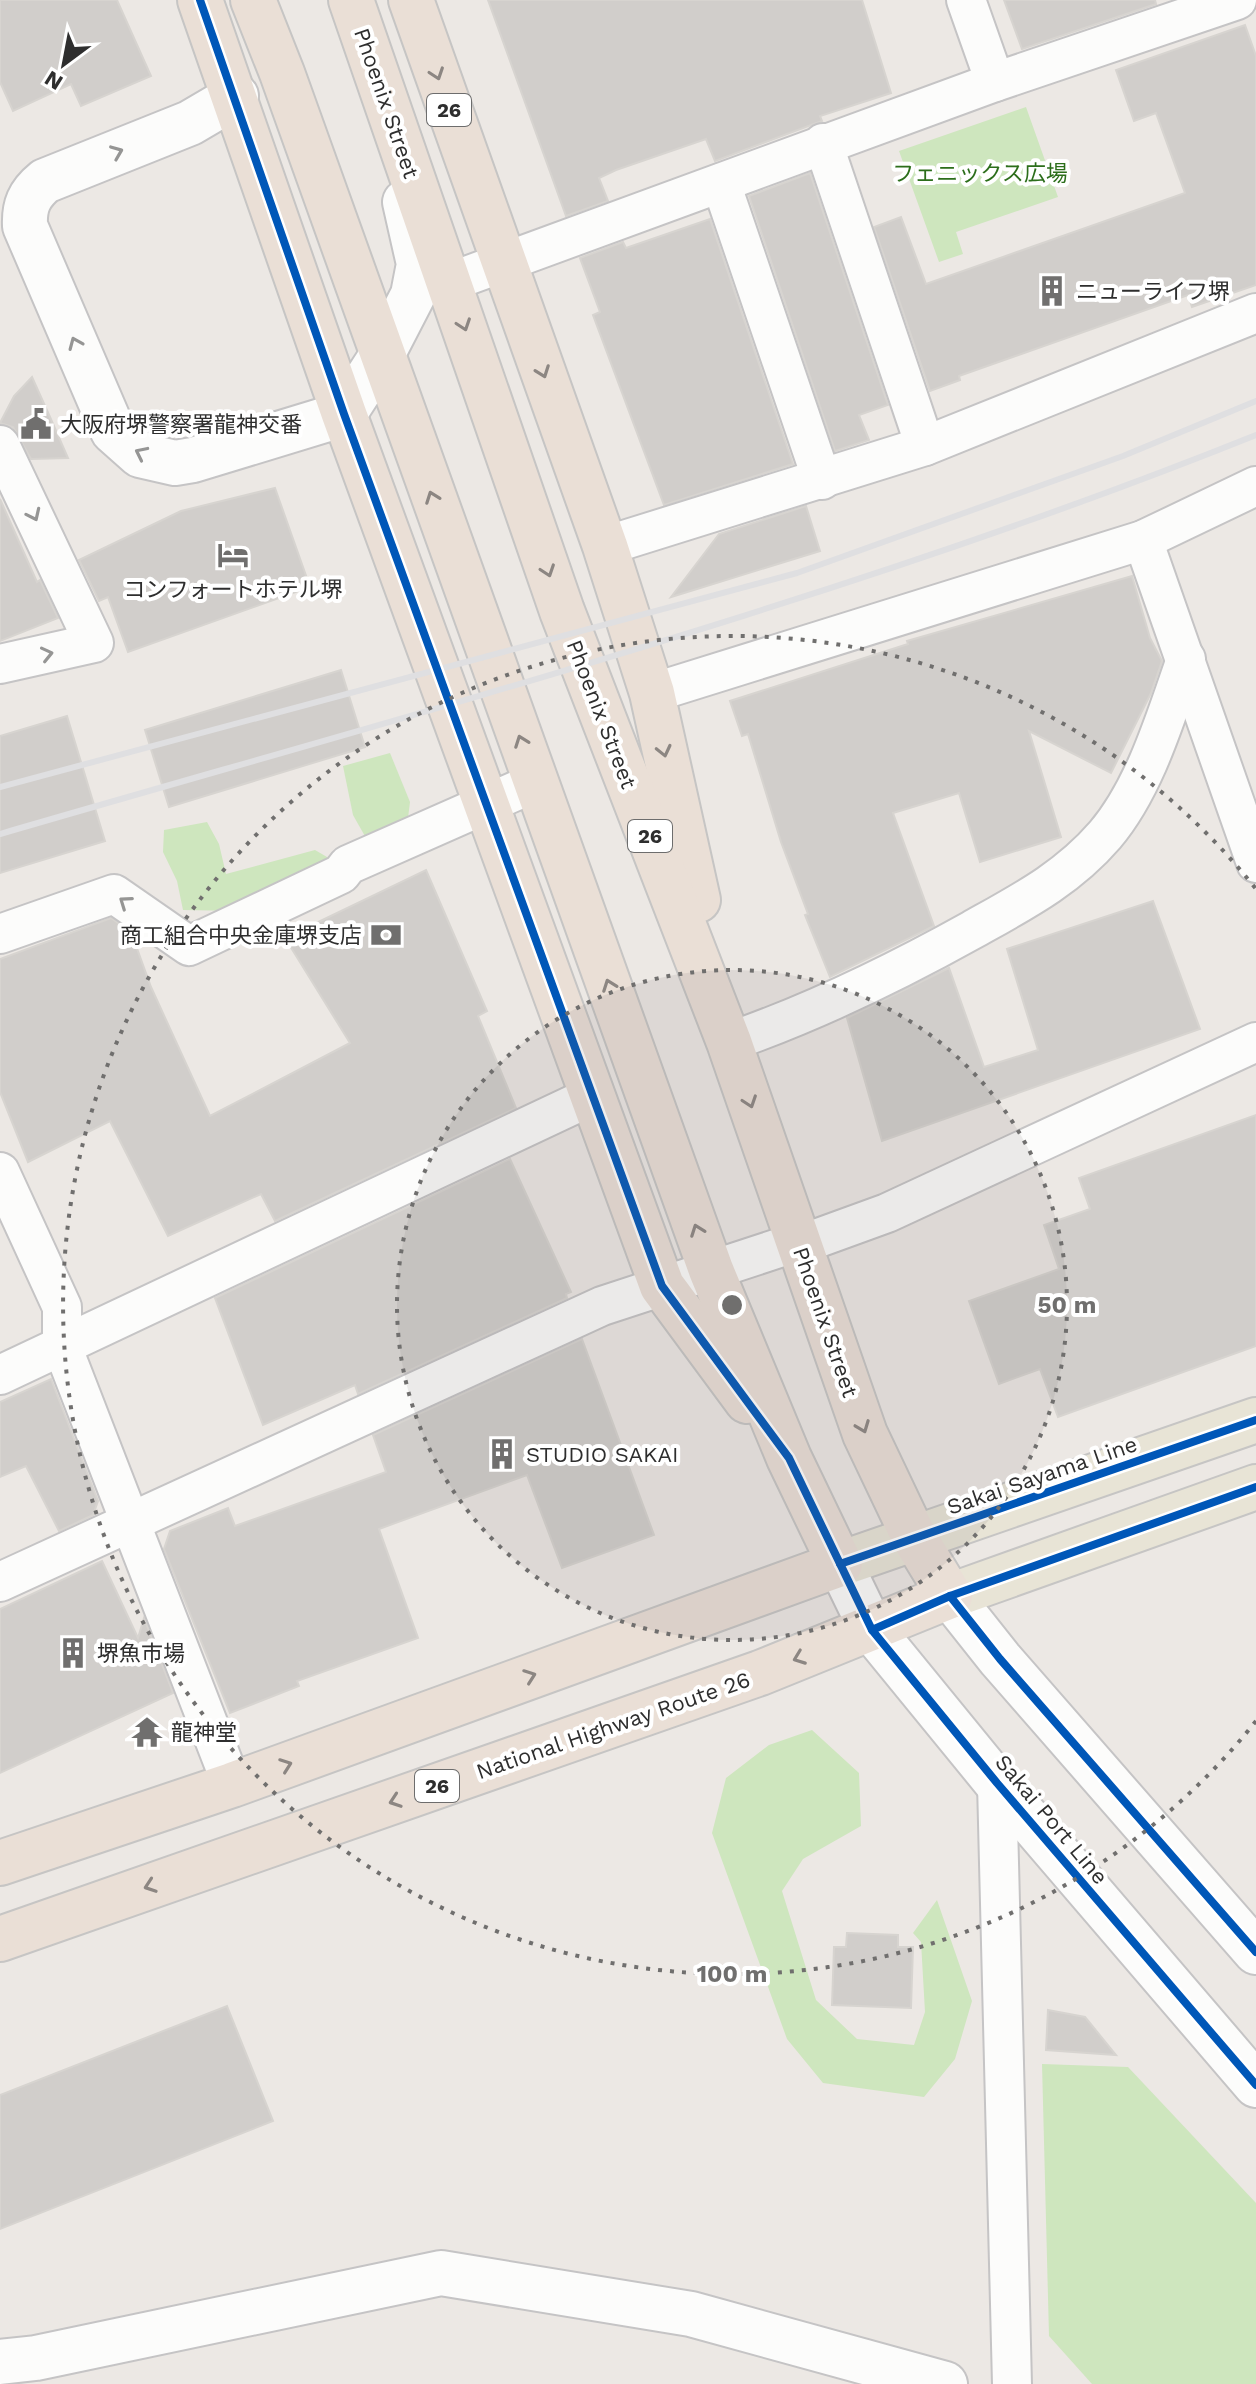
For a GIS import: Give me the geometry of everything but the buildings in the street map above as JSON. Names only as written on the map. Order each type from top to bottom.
[{"type":"highway","points":[[200,0],[236,96],[344,414],[662,1286],[789,1458]]},
{"type":"highway","points":[[0,1863],[232,1785],[840,1564],[789,1458],[711,1270],[282,73],[253,0]]},
{"type":"highway","name":"Phoenix Street","points":[[351,0],[562,611],[729,1042],[865,1434],[914,1537],[950,1596]]},
{"type":"highway","name":"26","points":[[411,0],[605,546],[652,693],[729,1042]]},
{"type":"highway","points":[[236,96],[282,73]]},
{"type":"highway","points":[[344,414],[388,374]]},
{"type":"highway","name":"National Highway Route 26","points":[[0,1939],[760,1673],[950,1596]]},
{"type":"main road","name":"Sakai Sayama Line","points":[[840,1564],[1256,1420]]},
{"type":"main road","points":[[950,1596],[1256,1487]]},
{"type":"street","points":[[966,0],[995,82]]},
{"type":"street","points":[[450,282],[823,143],[1237,0]]},
{"type":"street","points":[[374,66],[419,264],[413,295],[388,374]]},
{"type":"street","points":[[236,96],[190,123],[45,181],[14,205],[105,415],[125,444],[140,455],[175,463],[193,460],[344,414]]},
{"type":"street","points":[[823,143],[925,446]]},
{"type":"street","points":[[721,183],[822,480]]},
{"type":"street","points":[[605,546],[925,446],[1256,313]]},
{"type":"street","points":[[0,445],[94,643],[0,664]]},
{"type":"street","points":[[652,693],[1143,540],[1256,486]]},
{"type":"street","points":[[1143,540],[1256,863]]},
{"type":"street","points":[[729,1042],[813,1012],[888,977],[1057,881],[1106,833],[1145,768],[1186,659]]},
{"type":"street","points":[[0,934],[114,894],[189,946],[341,874],[348,865],[536,782]]},
{"type":"street","points":[[0,1582],[602,1306],[785,1246],[799,1245],[887,1213],[1256,1042]]},
{"type":"street","points":[[0,1375],[594,1095]]},
{"type":"street","points":[[0,1172],[62,1307],[62,1346],[232,1785]]},
{"type":"street","name":"Sakai Port Line","points":[[840,1564],[872,1630],[997,1783],[1256,2085]]},
{"type":"street","points":[[950,1596],[1000,1659],[1256,1952]]},
{"type":"street","points":[[997,1783],[1012,2384]]},
{"type":"street","points":[[0,2362],[441,2273],[691,2314],[945,2384]]},
{"type":"green space","name":"フェニックス広場","points":[[1026,107],[1058,197],[956,232],[963,254],[939,262],[899,151]]},
{"type":"green space","points":[[390,753],[410,802],[408,818],[366,838],[353,815],[343,766]]},
{"type":"green space","points":[[207,822],[219,844],[226,874],[315,850],[327,857],[328,868],[239,911],[183,910],[177,881],[163,852],[164,830]]},
{"type":"green space","points":[[812,1730],[859,1773],[861,1826],[803,1859],[782,1891],[816,2000],[857,2039],[914,2045],[925,2012],[921,1942],[913,1933],[937,1900],[972,2001],[955,2059],[924,2097],[823,2083],[787,2039],[712,1833],[726,1778],[769,1745]]},
{"type":"green space","points":[[1042,2064],[1128,2067],[1256,2203],[1256,2384],[1092,2384],[1049,2336]]},
{"type":"railway","points":[[0,787],[797,573],[1123,456],[1256,401]]},
{"type":"railway","points":[[0,834],[475,697],[791,601],[1102,494],[1256,435]]},
{"type":"cycle path","points":[[200,0],[344,414],[662,1286],[789,1458],[872,1630],[997,1783],[1256,2085]]},
{"type":"cycle path","points":[[840,1564],[1256,1420]]},
{"type":"cycle path","points":[[872,1630],[950,1596],[1256,1487]]},
{"type":"cycle path","points":[[950,1596],[1000,1659],[1256,1952]]},
{"type":"place","name":"ニューライフ堺","points":[[1052,291]]},
{"type":"place","name":"大阪府堺警察署龍神交番","points":[[36,424]]},
{"type":"place","name":"コンフォートホテル堺","points":[[233,555]]},
{"type":"place","name":"商工組合中央金庫堺支店","points":[[386,935]]},
{"type":"place","name":"STUDIO SAKAI","points":[[502,1454]]},
{"type":"place","name":"堺魚市場","points":[[73,1653]]},
{"type":"place","name":"龍神堂","points":[[147,1732]]}]
